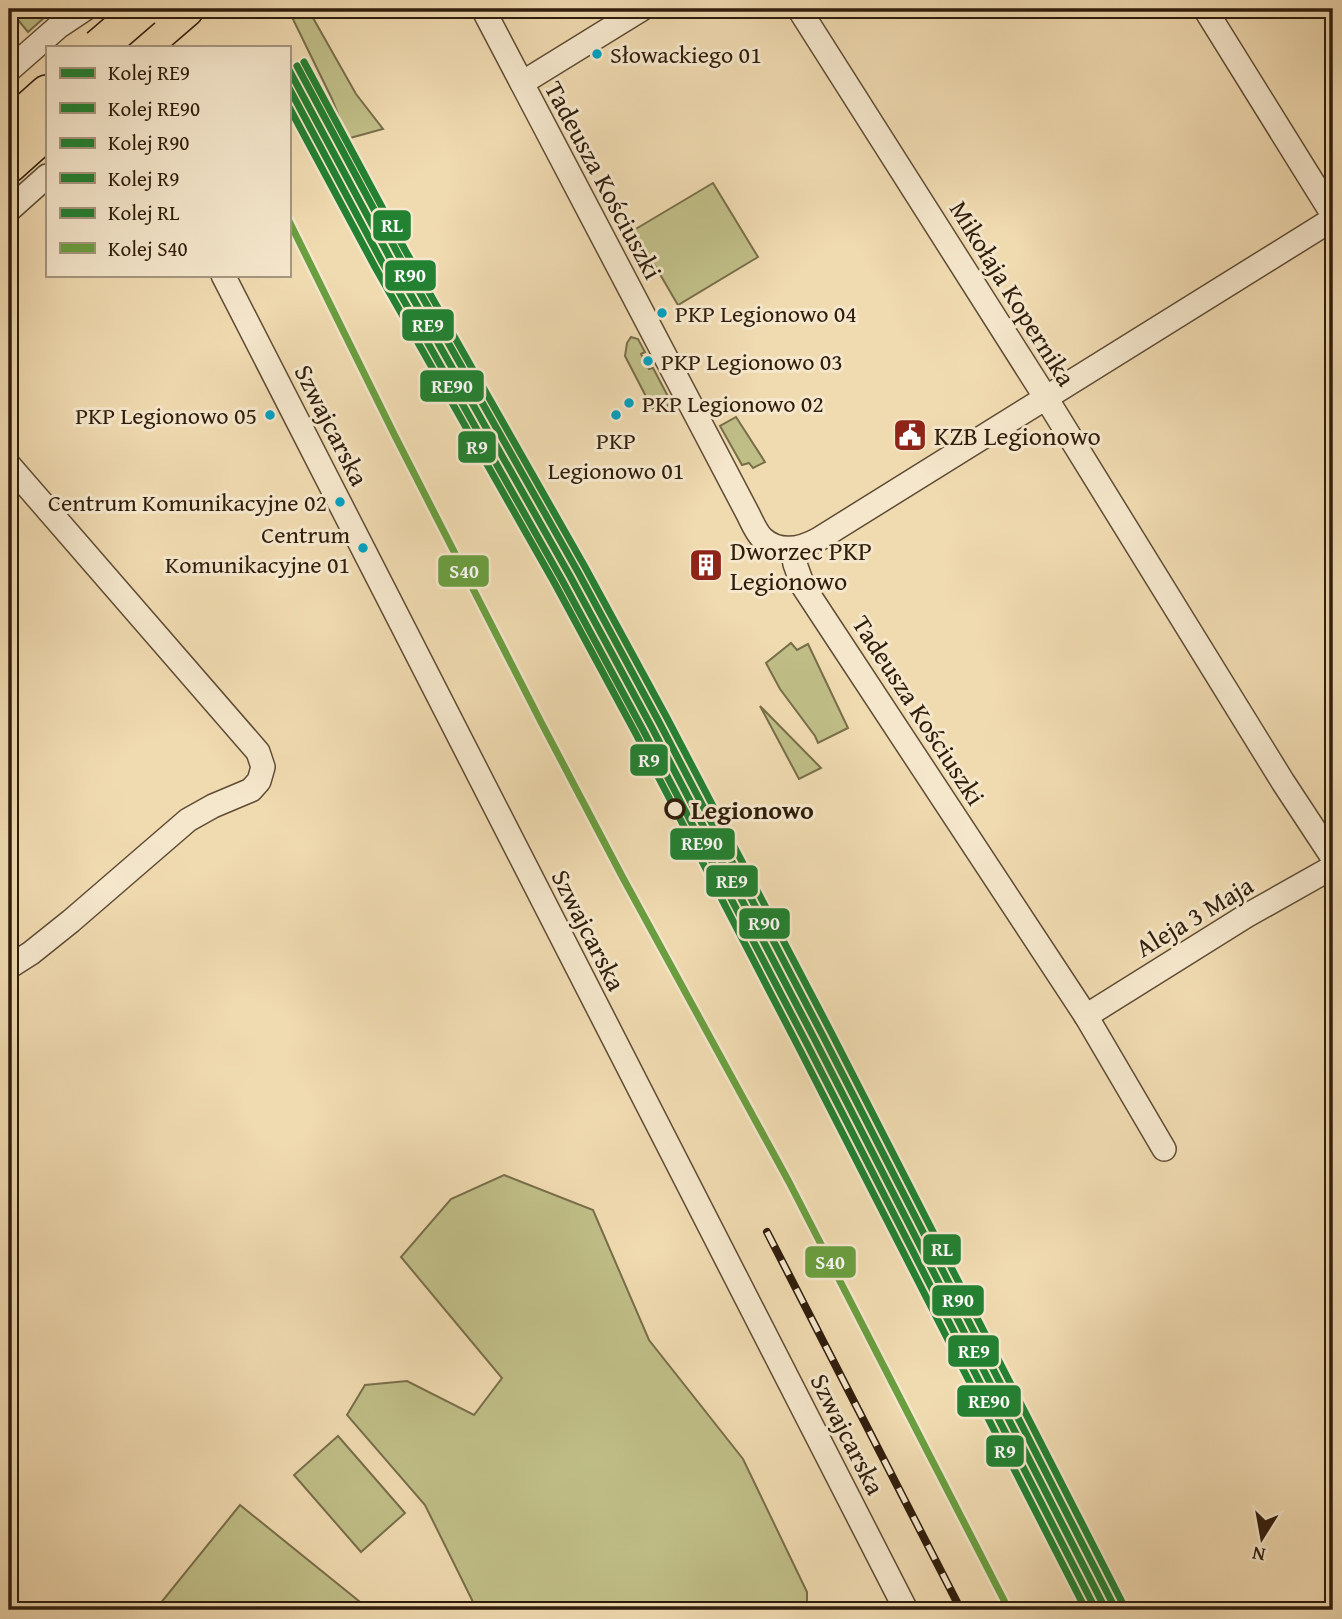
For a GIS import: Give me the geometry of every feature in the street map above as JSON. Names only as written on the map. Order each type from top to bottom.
[{"type":"main road","points":[[100,46],[143,9]]},
{"type":"main road","points":[[143,46],[186,9]]},
{"type":"main road","points":[[9,127],[46,94]]},
{"type":"main road","points":[[9,165],[46,132]]},
{"type":"street","points":[[9,70],[58,27],[85,9]]},
{"type":"street","points":[[97,9],[116,46]]},
{"type":"street","name":"Tadeusza Kościuszki","points":[[484,9],[753,524],[766,541],[792,549],[803,586],[1086,1016],[1164,1149]]},
{"type":"street","points":[[522,83],[642,9]]},
{"type":"street","name":"Mikołaja Kopernika","points":[[799,9],[1333,858]]},
{"type":"street","points":[[792,549],[819,539],[1333,217],[1205,9]]},
{"type":"street","points":[[9,210],[46,177]]},
{"type":"street","name":"Szwajcarska","points":[[224,276],[906,1610]]},
{"type":"street","points":[[9,465],[258,752],[263,767],[259,781],[251,790],[188,820],[71,921],[32,953],[9,967]]},
{"type":"street","name":"Aleja 3 Maja","points":[[1086,1016],[1246,916],[1333,867]]},
{"type":"shaded area","points":[[9,9],[54,9],[28,32]]},
{"type":"shaded area","points":[[288,9],[308,9],[356,94],[383,129],[350,138]]},
{"type":"shaded area","points":[[713,183],[758,257],[678,305],[634,230]]},
{"type":"shaded area","points":[[631,337],[638,339],[645,352],[641,354],[649,369],[653,368],[671,402],[662,412],[652,408],[625,356]]},
{"type":"shaded area","points":[[736,417],[765,462],[753,468],[749,463],[742,465],[720,426]]},
{"type":"shaded area","points":[[791,643],[797,650],[808,644],[848,728],[818,743],[780,689],[766,663]]},
{"type":"shaded area","points":[[760,706],[821,768],[799,779]]},
{"type":"shaded area","points":[[504,1175],[593,1210],[649,1340],[743,1459],[807,1592],[807,1610],[476,1608],[425,1505],[347,1415],[365,1385],[407,1381],[474,1415],[502,1378],[401,1257],[451,1199]]},
{"type":"shaded area","points":[[338,1436],[405,1513],[361,1552],[294,1475]]},
{"type":"shaded area","points":[[240,1505],[370,1610],[155,1610]]},
{"type":"railway","points":[[767,1232],[961,1610]]},
{"type":"rail line","name":"RL","points":[[304,62],[405,250],[585,567],[667,718],[1122,1602]]},
{"type":"rail line","name":"R90","points":[[297,66],[398,254],[578,572],[659,722],[1114,1606]]},
{"type":"rail line","name":"RE9","points":[[290,72],[390,258],[570,576],[651,726],[1106,1610]]},
{"type":"rail line","name":"RE90","points":[[290,90],[382,262],[562,580],[643,730],[1096,1610]]},
{"type":"rail line","name":"R9","points":[[290,109],[375,267],[555,584],[636,734],[1086,1610]]},
{"type":"rail line","name":"S40","points":[[290,223],[541,722],[789,1182],[1009,1610]]},
{"type":"place","name":"Słowackiego 01","points":[[597,54]]},
{"type":"place","name":"PKP Legionowo 04","points":[[662,313]]},
{"type":"place","name":"PKP Legionowo 03","points":[[648,361]]},
{"type":"place","name":"PKP Legionowo 02","points":[[629,403]]},
{"type":"place","name":"PKP Legionowo 05","points":[[270,415]]},
{"type":"place","name":"PKP Legionowo 01","points":[[616,415]]},
{"type":"place","name":"KZB Legionowo","points":[[910,435]]},
{"type":"place","name":"Centrum Komunikacyjne 02","points":[[340,502]]},
{"type":"place","name":"Centrum Komunikacyjne 01","points":[[363,548]]},
{"type":"place","name":"Dworzec PKP Legionowo","points":[[706,565]]},
{"type":"place","name":"Legionowo","points":[[675,809]]}]
